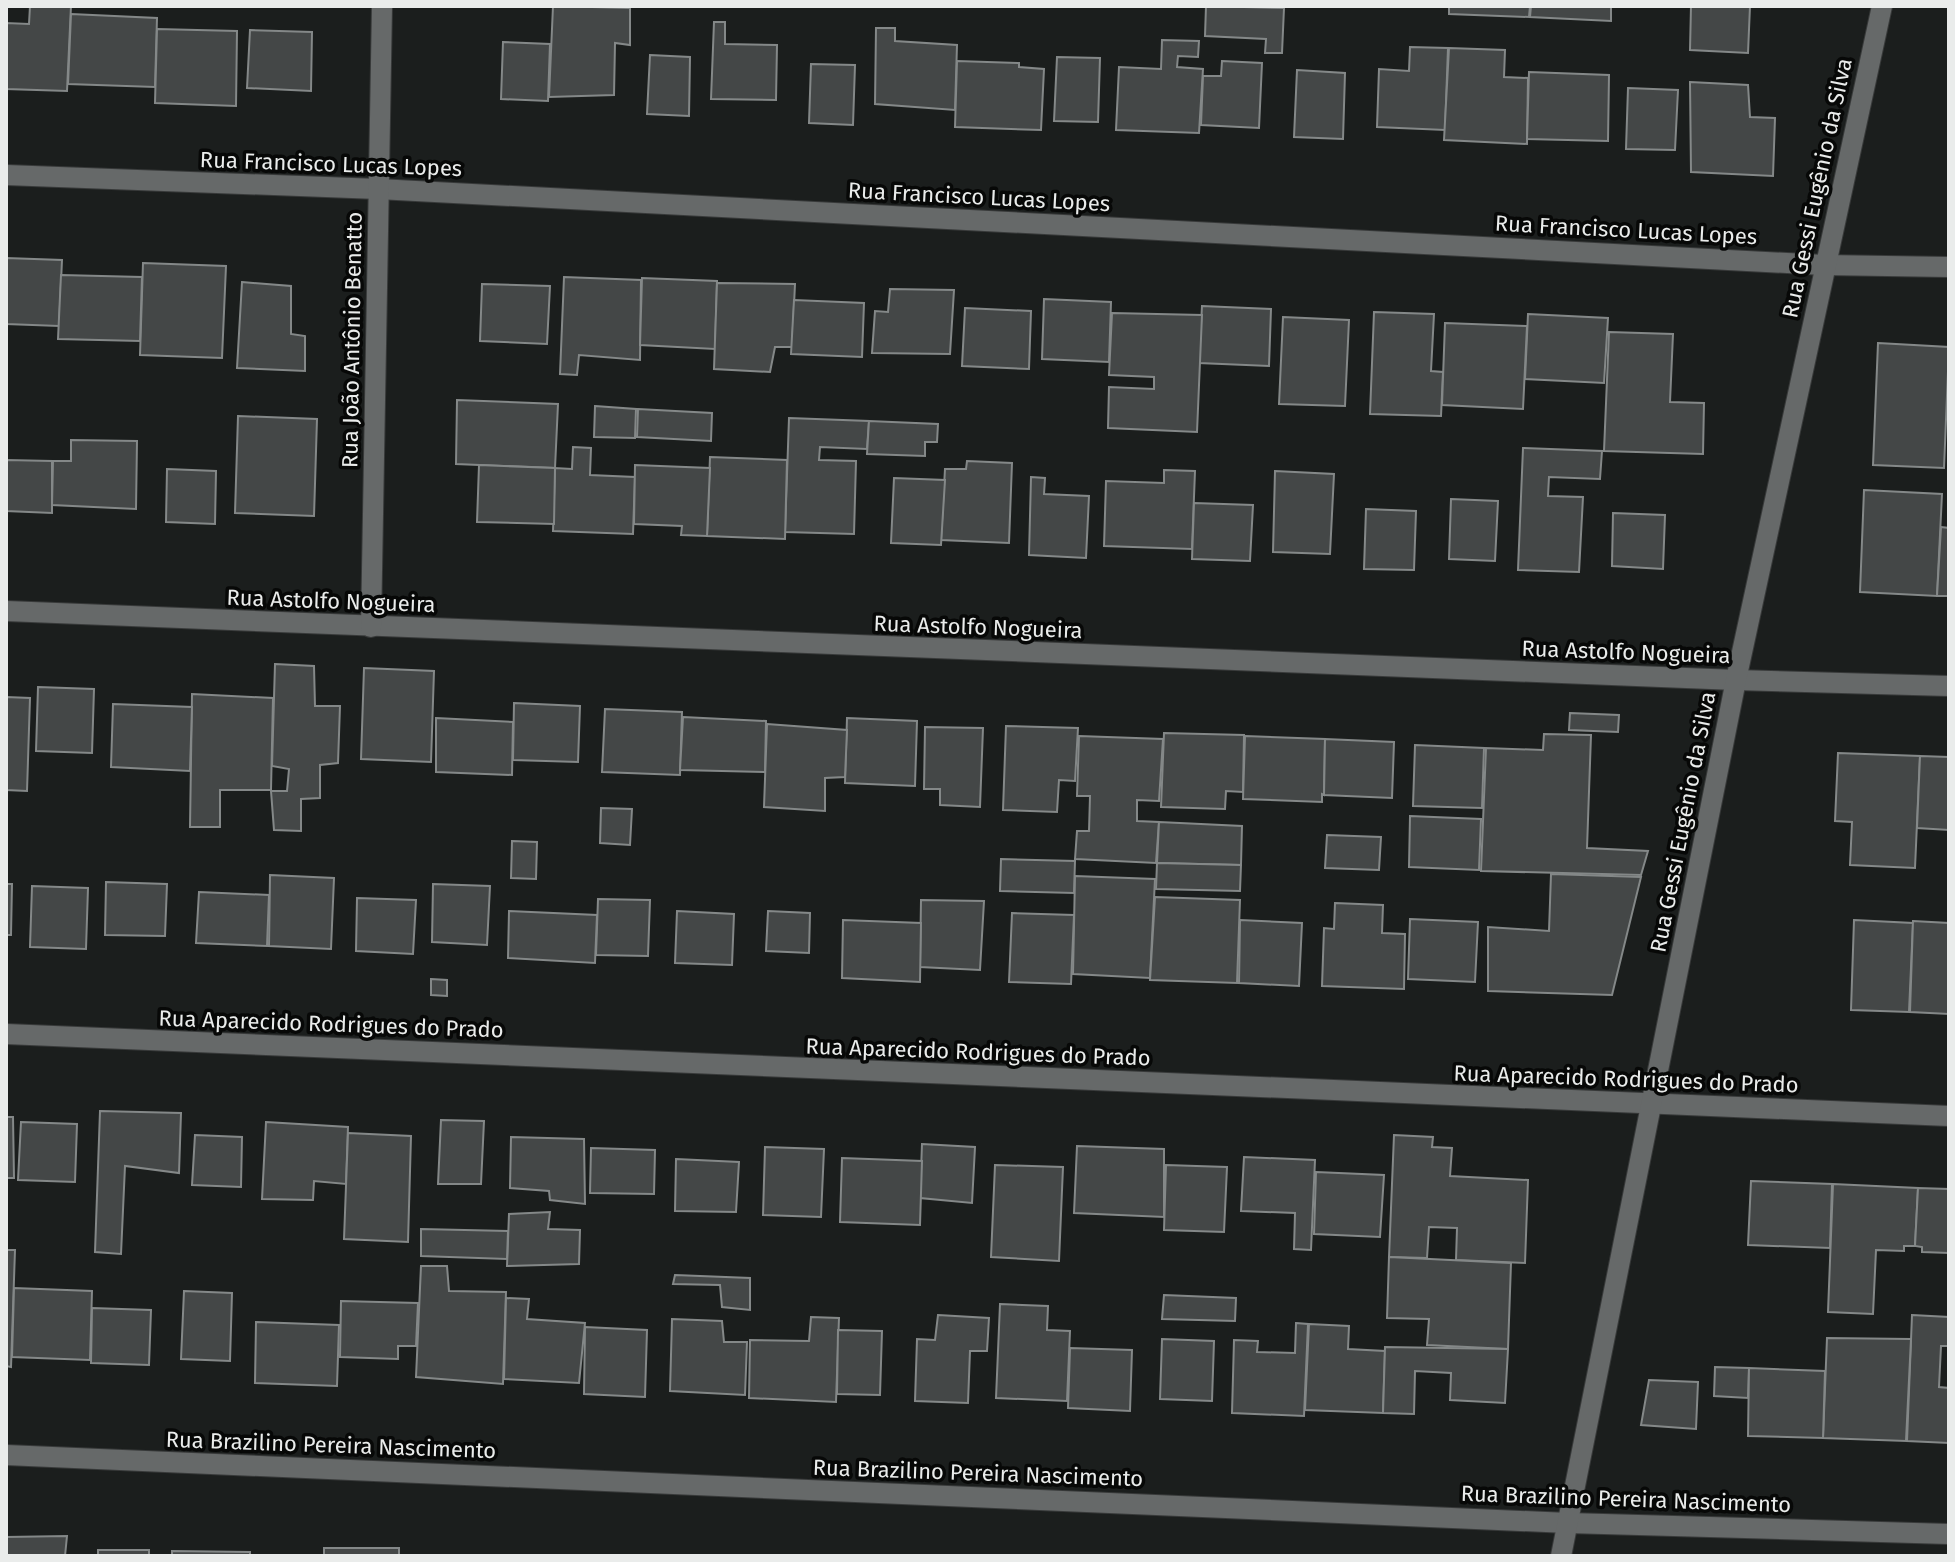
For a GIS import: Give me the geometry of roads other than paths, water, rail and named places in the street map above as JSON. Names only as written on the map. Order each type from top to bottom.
[{"type":"street","name":"Rua João Antônio Benatto","points":[[371,627],[382,6]]},
{"type":"street","name":"Rua Gessi Eugênio da Silva","points":[[1561,1556],[1736,680],[1882,6]]},
{"type":"street","name":"Rua Francisco Lucas Lopes","points":[[6,175],[378,189],[1824,265],[1949,267]]},
{"type":"street","name":"Rua Astolfo Nogueira","points":[[6,611],[1949,686]]},
{"type":"street","name":"Rua Aparecido Rodrigues do Prado","points":[[6,1034],[1949,1116]]},
{"type":"street","name":"Rua Brazilino Pereira Nascimento","points":[[6,1455],[1568,1523],[1949,1534]]}]
